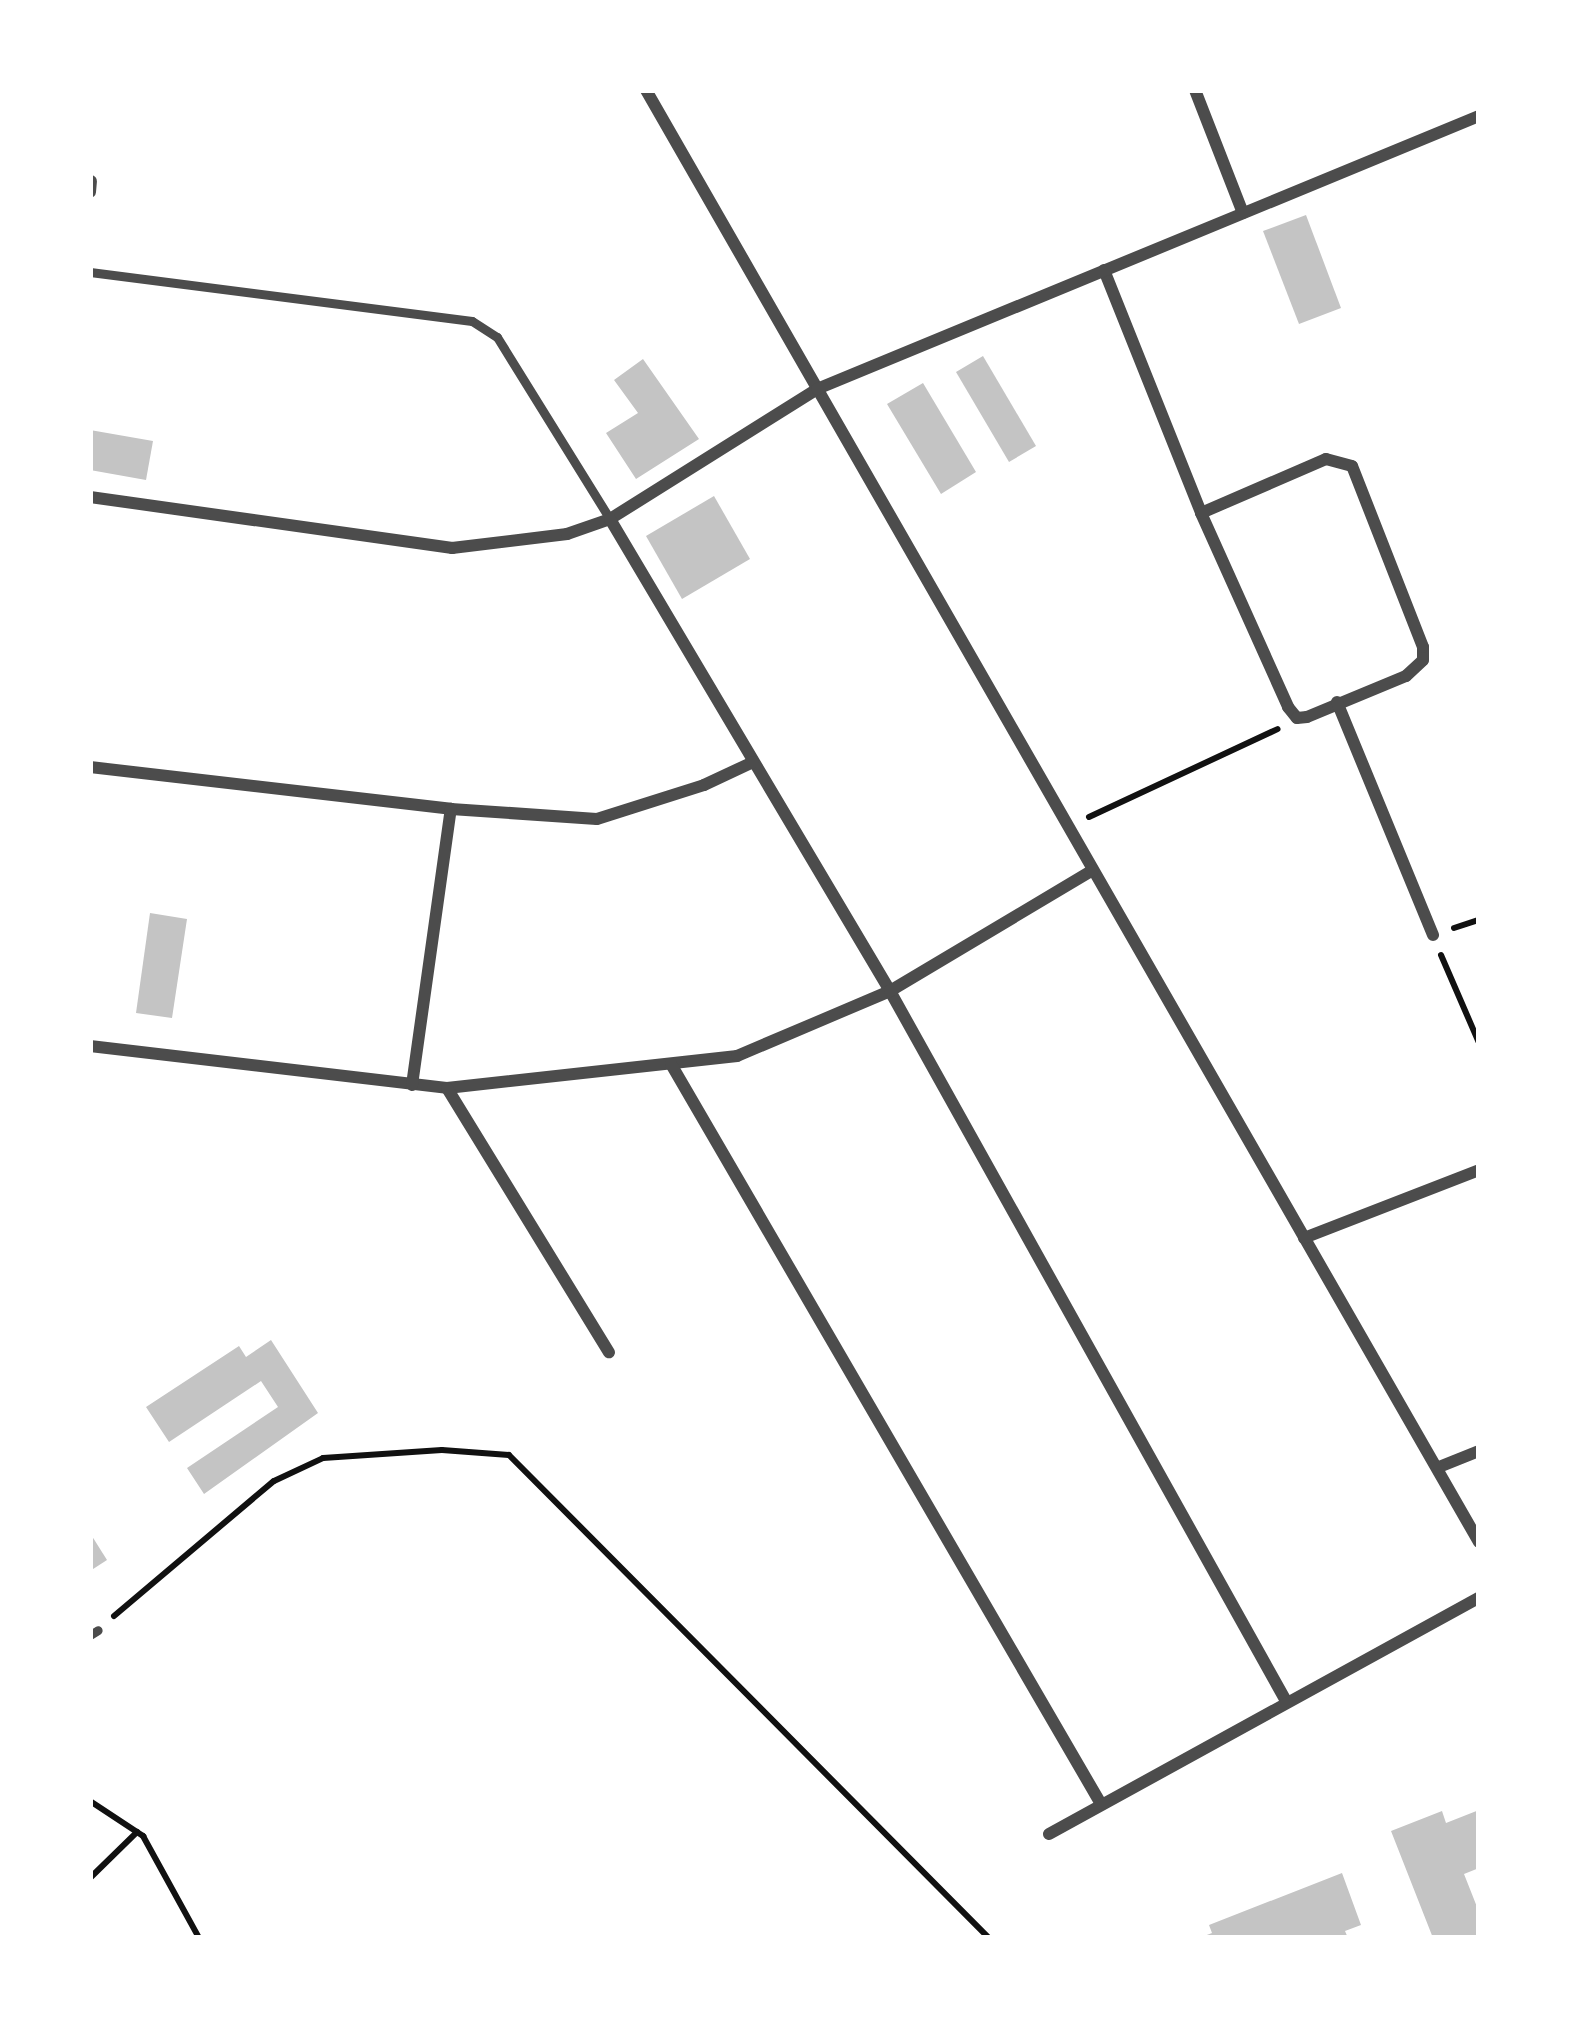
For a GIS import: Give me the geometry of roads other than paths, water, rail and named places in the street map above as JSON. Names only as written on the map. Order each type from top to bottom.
[{"type":"street","points":[[646,90],[1479,1542]]},
{"type":"street","points":[[1196,90],[1243,213]]},
{"type":"street","points":[[90,497],[452,548],[567,534],[610,518],[817,389],[1479,116]]},
{"type":"street","points":[[90,192],[91,181]]},
{"type":"street","points":[[1104,270],[1201,513],[1297,718],[1406,676],[1423,660],[1423,647],[1352,466],[1326,459],[1201,513]]},
{"type":"street","points":[[610,518],[890,991],[1286,1701]]},
{"type":"street","points":[[1337,702],[1433,935]]},
{"type":"street","points":[[90,767],[451,809],[597,819],[704,785],[753,762]]},
{"type":"street","points":[[412,1085],[451,809]]},
{"type":"street","points":[[90,1046],[447,1088],[737,1056],[890,991],[1093,870]]},
{"type":"street","points":[[671,1064],[1101,1804]]},
{"type":"street","points":[[447,1088],[609,1352]]},
{"type":"street","points":[[1304,1238],[1479,1170]]},
{"type":"street","points":[[1439,1467],[1479,1451]]},
{"type":"street","points":[[1049,1834],[1479,1598]]},
{"type":"lane","points":[[90,272],[472,322],[497,337],[610,518]]}]
